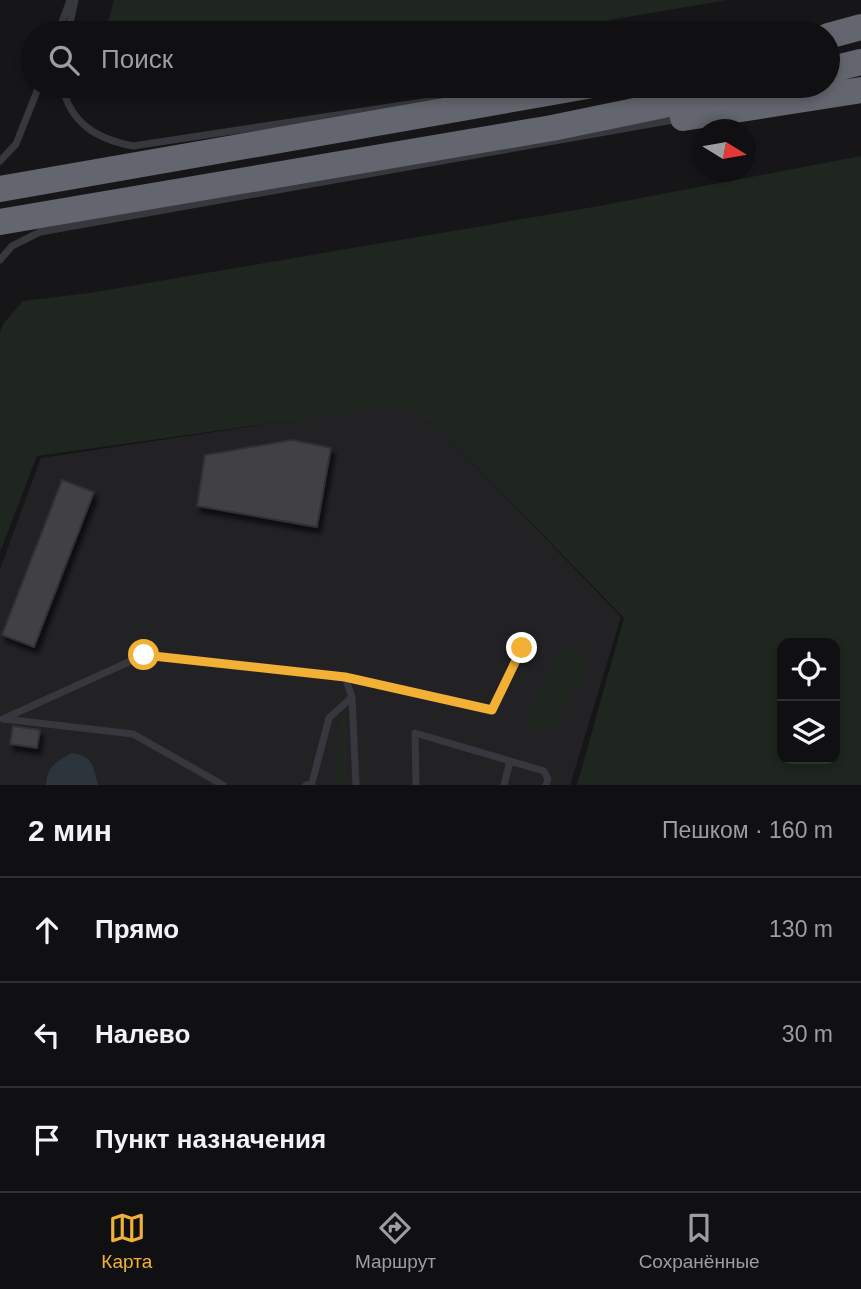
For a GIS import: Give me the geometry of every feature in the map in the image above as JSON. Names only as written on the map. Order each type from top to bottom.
[{"type":"highway","points":[[840,33],[861,27]]},
{"type":"highway","points":[[840,67],[861,62]]},
{"type":"highway","points":[[840,93],[861,90]]},
{"type":"highway","points":[[0,189],[518,98]]},
{"type":"highway","points":[[0,222],[552,128],[698,98]]},
{"type":"highway","points":[[552,128],[679,119],[811,98]]},
{"type":"lane","points":[[63,21],[73,0]]},
{"type":"lane","points":[[70,21],[73,0]]},
{"type":"lane","points":[[0,161],[16,144],[34,98]]},
{"type":"lane","points":[[66,98],[69,107],[88,130],[116,143],[133,146],[455,98]]},
{"type":"lane","points":[[0,260],[12,246],[40,232],[679,119]]},
{"type":"lane","points":[[336,180],[435,147]]},
{"type":"lane","points":[[2,719],[144,655],[345,677],[492,710],[522,648]]},
{"type":"lane","points":[[345,677],[352,697],[356,785]]},
{"type":"lane","points":[[306,785],[312,783],[329,718],[352,697]]},
{"type":"lane","points":[[2,719],[133,734],[223,785]]},
{"type":"lane","points":[[416,785],[415,733],[544,771],[548,779],[546,785]]},
{"type":"lane","points":[[505,785],[510,761]]},
{"type":"shaded area","points":[[114,0],[727,0],[604,21],[108,21]]},
{"type":"shaded area","points":[[861,156],[861,785],[577,785],[624,618],[447,436],[412,410],[380,408],[37,456],[0,552],[0,333],[3,324],[23,301],[89,293],[725,182],[756,182],[756,176]]},
{"type":"shaded area","points":[[380,407],[412,410],[447,436],[621,617],[570,785],[0,785],[0,569],[41,458]]},
{"type":"shaded area","points":[[571,646],[584,655],[587,670],[552,729],[534,732],[527,721],[528,715],[564,648]]},
{"type":"shaded area","points":[[347,715],[347,785],[336,785],[339,716]]},
{"type":"shaded area","points":[[72,753],[88,759],[98,785],[46,785],[53,765]]},
{"type":"building","points":[[292,440],[331,448],[317,527],[197,506],[205,455]]},
{"type":"building","points":[[62,480],[94,492],[34,647],[2,635]]},
{"type":"building","points":[[13,726],[40,730],[37,748],[10,744]]},
{"type":"route","points":[[144,655],[345,677],[492,710],[522,648]]}]
